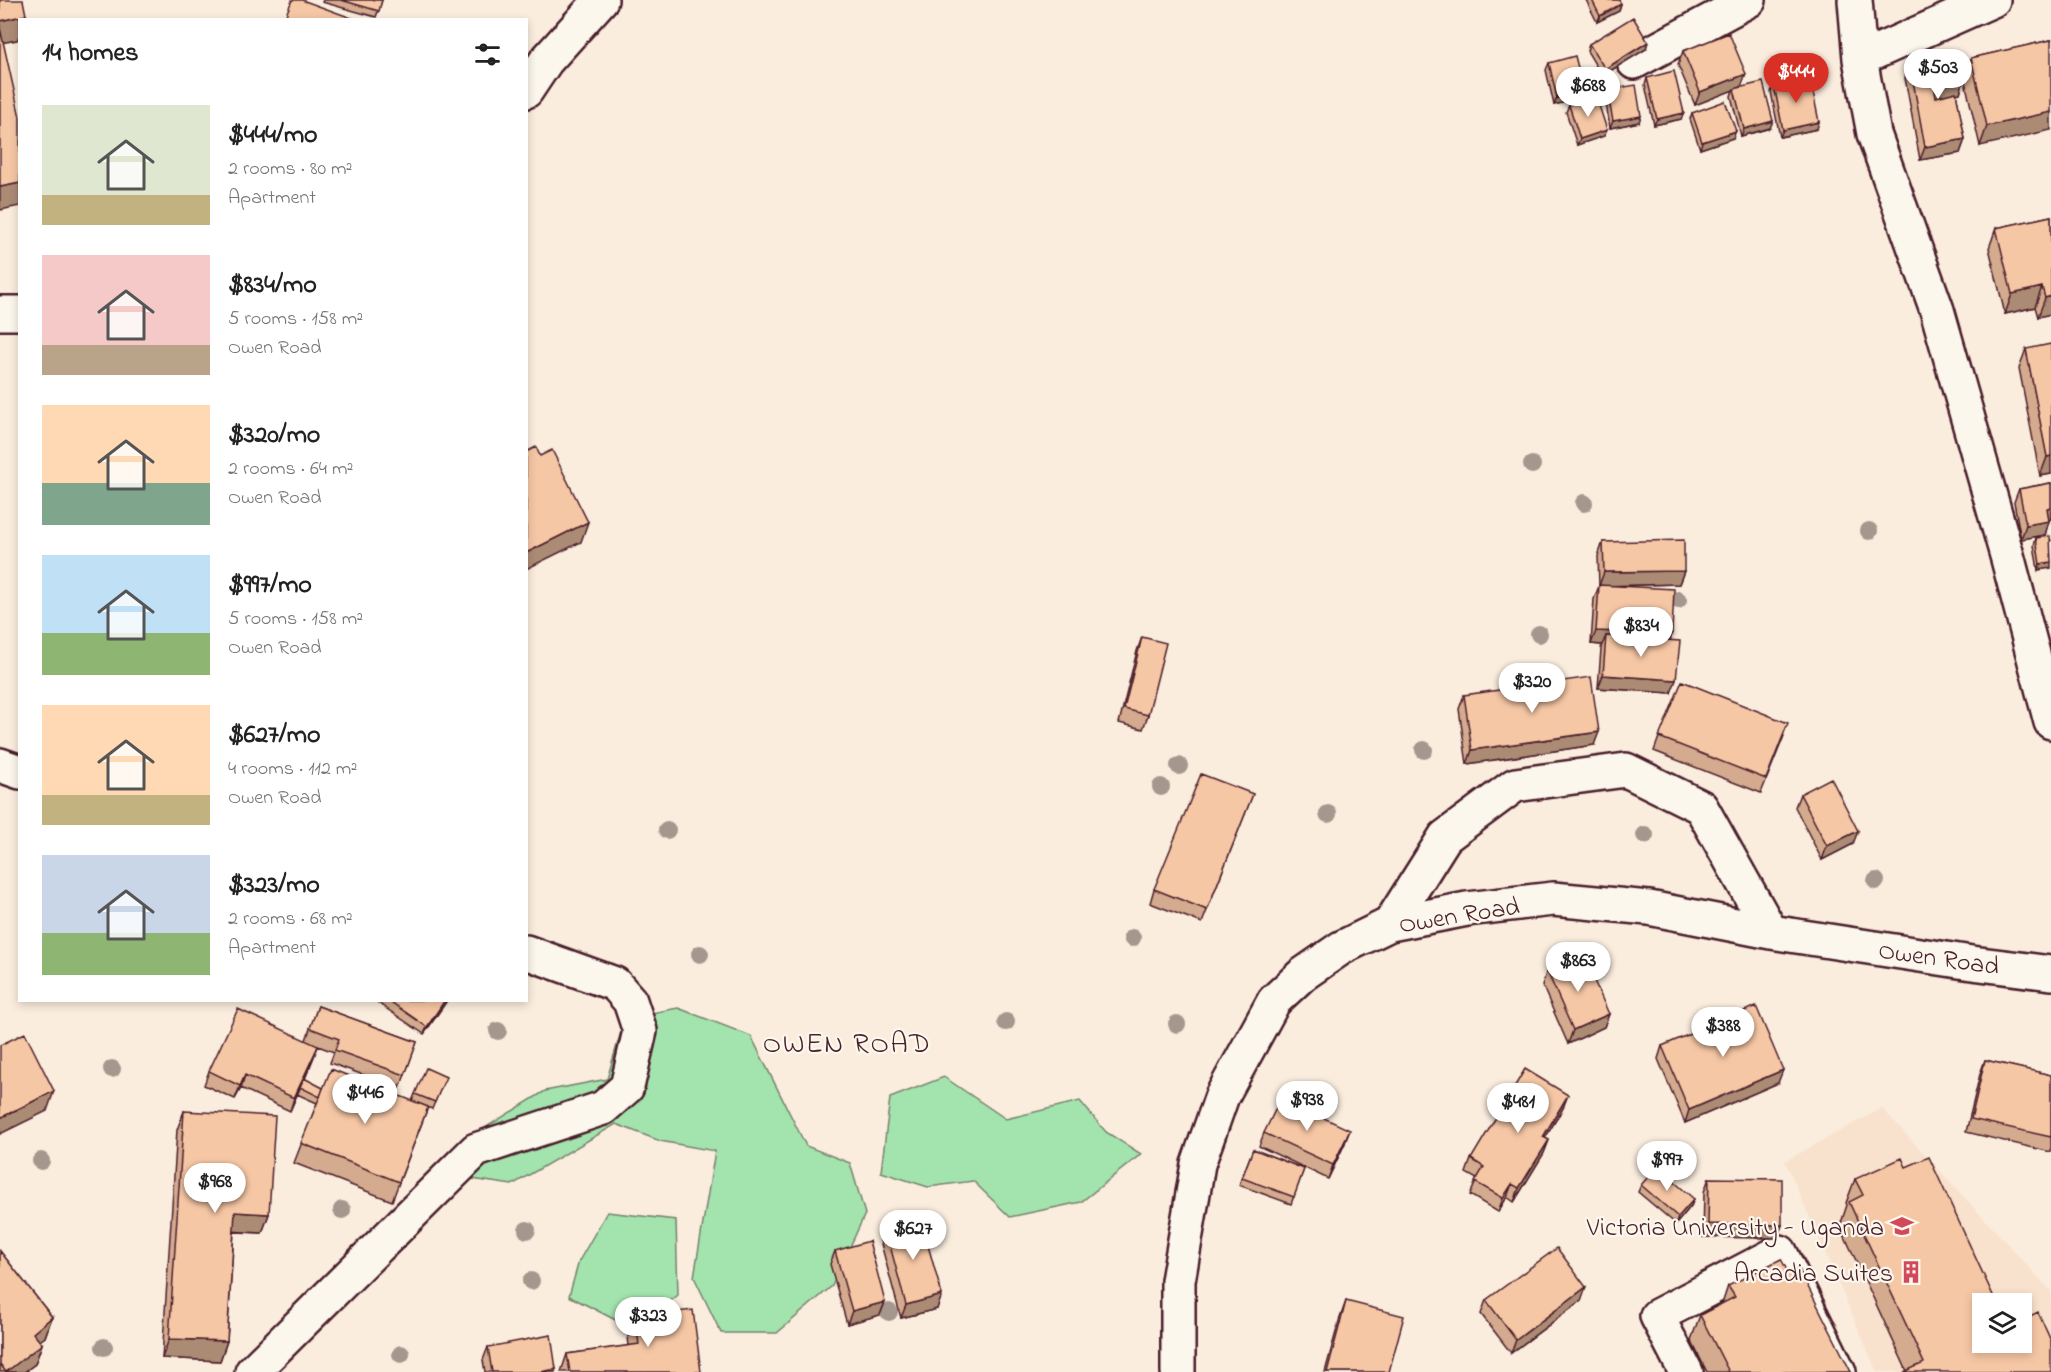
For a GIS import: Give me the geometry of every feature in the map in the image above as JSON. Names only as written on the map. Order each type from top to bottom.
[{"type":"street","points":[[528,89],[546,61],[601,0]]},
{"type":"street","points":[[1634,62],[1749,0]]},
{"type":"street","points":[[1855,0],[1860,59],[1874,134],[1937,310],[2008,559],[2051,722]]},
{"type":"street","points":[[1860,59],[1993,0]]},
{"type":"street","points":[[0,313],[18,313]]},
{"type":"street","points":[[0,765],[18,771]]},
{"type":"street","points":[[1390,924],[1445,837],[1515,785],[1626,770],[1701,807],[1771,932]]},
{"type":"street","name":"Owen Road","points":[[1178,1372],[1179,1281],[1198,1164],[1222,1096],[1274,1001],[1302,975],[1341,948],[1390,924],[1467,909],[1553,899],[1649,908],[1771,932],[2051,973]]},
{"type":"street","points":[[252,1372],[476,1150],[603,1108],[627,1088],[640,1030],[630,1000],[615,984],[528,953]]},
{"type":"street","points":[[1686,1372],[1657,1316],[1780,1252],[1839,1372]]},
{"type":"shaded area","name":"Victoria University - Uganda","points":[[1882,1108],[2051,1291],[2051,1372],[1877,1372],[1785,1161]]},
{"type":"green space","points":[[678,1008],[751,1036],[806,1146],[850,1163],[865,1214],[832,1286],[777,1333],[721,1333],[694,1277],[715,1151],[660,1141],[616,1124],[512,1185],[472,1179],[467,1139],[545,1091],[607,1079],[625,1018]]},
{"type":"green space","points":[[944,1077],[1006,1119],[1080,1101],[1106,1132],[1141,1154],[1081,1202],[1010,1217],[973,1181],[928,1187],[881,1172],[890,1098]]},
{"type":"green space","points":[[607,1212],[676,1220],[678,1295],[635,1330],[569,1296],[579,1261]]},
{"type":"building","points":[[0,0],[23,0],[26,15],[0,21]]},
{"type":"building","points":[[292,0],[302,0],[352,18],[285,18]]},
{"type":"building","points":[[341,0],[382,0],[379,11]]},
{"type":"building","points":[[1592,0],[1619,0],[1621,4],[1600,16]]},
{"type":"building","points":[[1633,17],[1648,42],[1605,69],[1589,44]]},
{"type":"building","points":[[0,28],[18,108],[18,183],[0,187]]},
{"type":"building","points":[[1729,33],[1746,74],[1700,92],[1683,51]]},
{"type":"building","points":[[2051,40],[2051,112],[1987,126],[1971,58]]},
{"type":"building","points":[[1960,55],[1964,79],[1934,86],[1936,97],[1956,92],[1965,139],[1925,147],[1910,64]]},
{"type":"building","points":[[1575,56],[1584,91],[1557,98],[1549,63]]},
{"type":"building","points":[[1674,71],[1684,113],[1657,119],[1647,78]]},
{"type":"building","points":[[1810,77],[1819,122],[1783,130],[1774,85]]},
{"type":"building","points":[[1763,82],[1773,121],[1744,129],[1734,89]]},
{"type":"building","points":[[1636,85],[1641,116],[1613,121],[1607,90]]},
{"type":"building","points":[[1596,96],[1607,130],[1580,139],[1569,105]]},
{"type":"building","points":[[1725,101],[1736,131],[1702,142],[1692,113]]},
{"type":"building","points":[[2051,216],[2051,296],[2045,298],[2042,287],[2012,294],[1996,228]]},
{"type":"building","points":[[2051,344],[2051,456],[2047,457],[2026,349]]},
{"type":"building","points":[[536,447],[540,456],[552,450],[588,522],[528,552],[528,451]]},
{"type":"building","points":[[2051,483],[2051,507],[2047,508],[2049,521],[2026,525],[2019,489]]},
{"type":"building","points":[[2050,536],[2051,562],[2040,564],[2036,538]]},
{"type":"building","points":[[1684,540],[1684,571],[1604,572],[1603,542]]},
{"type":"building","points":[[1599,585],[1674,589],[1672,634],[1596,631]]},
{"type":"building","points":[[1606,636],[1680,641],[1676,680],[1603,675]]},
{"type":"building","points":[[1142,637],[1166,643],[1148,715],[1124,709]]},
{"type":"building","points":[[1591,677],[1599,732],[1472,750],[1464,695]]},
{"type":"building","points":[[1682,681],[1788,723],[1766,779],[1659,737]]},
{"type":"building","points":[[1201,774],[1253,794],[1207,910],[1154,889]]},
{"type":"building","points":[[1831,778],[1858,831],[1827,846],[1800,794]]},
{"type":"building","points":[[1583,956],[1609,1014],[1573,1030],[1547,971]]},
{"type":"building","points":[[391,1002],[444,1002],[427,1027]]},
{"type":"building","points":[[318,1006],[417,1042],[405,1075],[335,1050],[339,1039],[310,1028]]},
{"type":"building","points":[[1756,1006],[1783,1070],[1689,1110],[1662,1046]]},
{"type":"building","points":[[238,1009],[318,1046],[294,1098],[245,1075],[240,1086],[209,1071]]},
{"type":"building","points":[[25,1033],[54,1091],[0,1118],[0,1045]]},
{"type":"building","points":[[1985,1060],[2051,1075],[2051,1137],[1971,1119]]},
{"type":"building","points":[[426,1068],[446,1077],[435,1102],[415,1094]]},
{"type":"building","points":[[331,1069],[428,1107],[399,1182],[301,1143]]},
{"type":"building","points":[[1525,1069],[1568,1095],[1543,1137],[1549,1140],[1519,1188],[1512,1184],[1503,1198],[1475,1182],[1484,1167],[1471,1159]]},
{"type":"building","points":[[304,1078],[323,1088],[320,1097],[300,1087]]},
{"type":"building","points":[[1281,1098],[1350,1130],[1333,1165],[1264,1133]]},
{"type":"building","points":[[184,1111],[275,1116],[269,1214],[235,1212],[227,1341],[169,1339]]},
{"type":"building","points":[[1253,1149],[1304,1169],[1294,1197],[1242,1178]]},
{"type":"building","name":"Arcadia Suites","points":[[1929,1157],[1992,1293],[1972,1293],[1972,1353],[2032,1353],[2032,1315],[2038,1312],[2051,1341],[2051,1372],[1904,1372],[1924,1363],[1849,1202],[1863,1195],[1855,1179],[1902,1158],[1906,1167]]},
{"type":"building","points":[[1657,1167],[1694,1199],[1678,1217],[1641,1185]]},
{"type":"building","points":[[1709,1178],[1782,1179],[1782,1225],[1708,1224]]},
{"type":"building","points":[[920,1217],[942,1295],[906,1305],[885,1227]]},
{"type":"building","points":[[869,1241],[885,1302],[852,1311],[835,1251]]},
{"type":"building","points":[[1557,1248],[1586,1287],[1516,1340],[1486,1300]]},
{"type":"building","points":[[0,1251],[52,1317],[33,1333],[42,1344],[6,1372],[0,1364]]},
{"type":"building","points":[[1781,1259],[1788,1272],[1798,1267],[1851,1372],[1729,1372],[1700,1315],[1735,1297],[1728,1286]]},
{"type":"building","points":[[1346,1301],[1404,1316],[1389,1372],[1327,1372]]},
{"type":"building","points":[[693,1310],[701,1372],[570,1372],[567,1354],[639,1344],[635,1317]]},
{"type":"building","points":[[551,1335],[556,1369],[540,1372],[492,1372],[488,1347]]},
{"type":"place","name":"Victoria University - Uganda","points":[[1902,1226]]},
{"type":"place","name":"Arcadia Suites","points":[[1911,1272]]},
{"type":"district","name":"OWEN ROAD","points":[[847,1042]]}]
